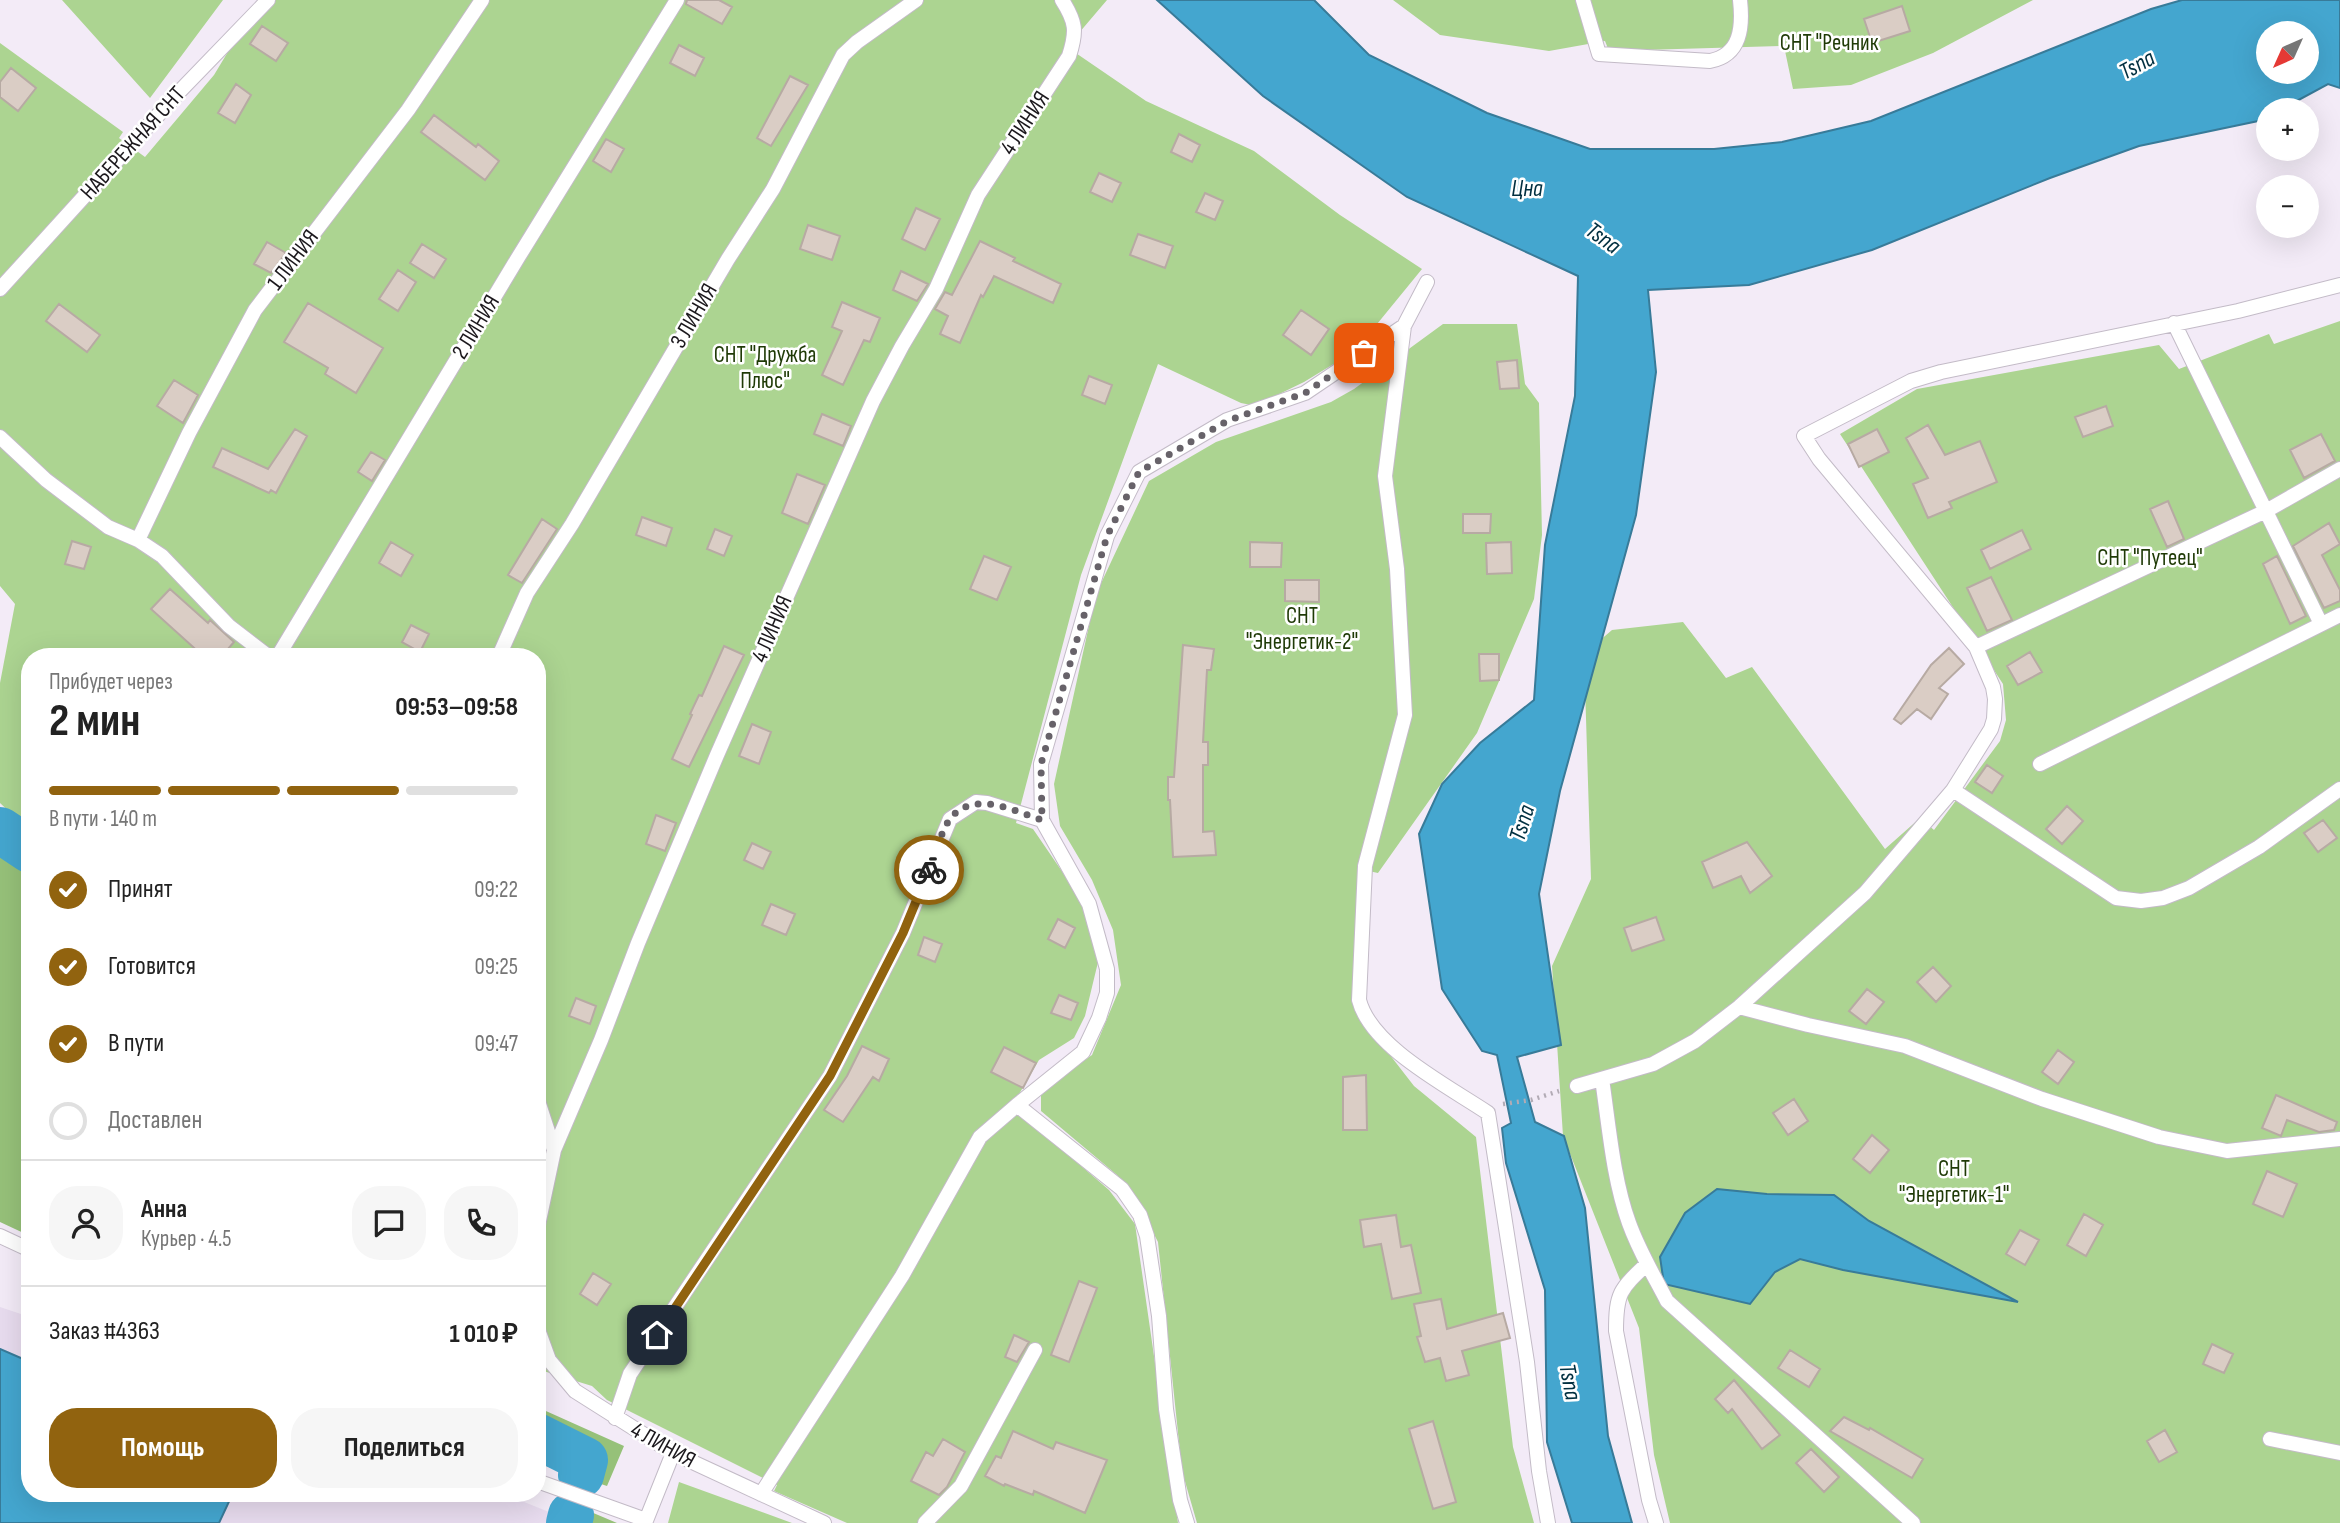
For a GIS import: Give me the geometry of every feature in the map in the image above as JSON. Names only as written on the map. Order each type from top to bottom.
[{"type":"lane","name":"НАБЕРЕЖНАЯ СНТ","points":[[0,289],[179,92],[268,0]]},
{"type":"lane","name":"1 ЛИНИЯ","points":[[138,540],[189,433],[255,310],[408,110],[482,0]]},
{"type":"lane","name":"2 ЛИНИЯ","points":[[283,648],[677,0]]},
{"type":"lane","name":"3 ЛИНИЯ","points":[[503,648],[527,593],[572,524],[728,259],[773,189],[843,55],[916,0]]},
{"type":"lane","name":"4 ЛИНИЯ","points":[[546,1188],[554,1150],[601,1040],[638,943],[717,755],[873,401],[936,289],[978,195],[1069,56],[1074,38],[1074,19],[1062,0]]},
{"type":"lane","points":[[1583,0],[1599,54],[1710,61],[1722,59],[1731,51],[1739,36],[1742,17],[1740,0]]},
{"type":"lane","points":[[1427,282],[1404,326],[1385,476],[1396,569],[1405,715],[1365,866],[1359,1000],[1370,1026],[1389,1046],[1488,1112],[1527,1362],[1539,1471],[1548,1523]]},
{"type":"lane","points":[[1577,1086],[1653,1064],[1696,1041],[1739,1007],[1865,892],[1953,790],[1976,756],[1994,719],[1996,699],[1993,687],[1976,647],[1819,459],[1804,436],[1911,381],[1941,372],[2238,310],[2340,285]]},
{"type":"lane","points":[[2174,323],[2321,624]]},
{"type":"lane","points":[[761,1494],[902,1276],[980,1136],[1083,1052],[1099,1018],[1107,993],[1107,970],[1089,904],[1042,820],[1041,764],[1107,536],[1139,472],[1227,421],[1305,393],[1404,326]]},
{"type":"lane","points":[[0,437],[46,480],[108,527],[138,540],[162,556],[229,626],[258,648]]},
{"type":"lane","points":[[1976,647],[2266,511],[2340,470]]},
{"type":"lane","points":[[2040,764],[2340,615]]},
{"type":"lane","points":[[1953,790],[2116,898],[2141,901],[2163,898],[2189,888],[2259,847],[2340,789]]},
{"type":"lane","points":[[615,1418],[631,1374],[830,1076],[903,933],[950,819],[976,802],[1042,820]]},
{"type":"lane","points":[[1739,1007],[1905,1046],[2042,1099],[2159,1137],[2227,1151],[2340,1139]]},
{"type":"lane","points":[[1602,1079],[1617,1173],[1626,1209],[1647,1264],[1667,1301],[1913,1523]]},
{"type":"lane","points":[[1017,1105],[1122,1189],[1140,1215],[1147,1236],[1158,1315],[1166,1409],[1180,1500],[1187,1523]]},
{"type":"lane","points":[[546,1126],[554,1150]]},
{"type":"lane","points":[[0,1236],[21,1246]]},
{"type":"lane","points":[[1647,1264],[1623,1287],[1616,1307],[1616,1331],[1649,1500],[1656,1523]]},
{"type":"lane","points":[[925,1523],[961,1486],[1035,1350]]},
{"type":"lane","name":"4 ЛИНИЯ","points":[[546,1352],[559,1375],[575,1391],[615,1418],[673,1453],[824,1523]]},
{"type":"lane","points":[[2270,1439],[2340,1453]]},
{"type":"lane","points":[[546,1484],[645,1522],[673,1453]]},
{"type":"path","points":[[1504,1103],[1531,1100],[1577,1086]]},
{"type":"shaded area","points":[[0,1307],[21,1314],[21,1502],[524,1502],[554,1514],[552,1523],[0,1523]]},
{"type":"green space","points":[[62,0],[223,0],[150,98]]},
{"type":"green space","name":"СНТ \"Дружба Плюс\"","points":[[263,0],[1107,0],[1067,47],[1146,101],[1254,151],[1340,215],[1422,269],[1355,351],[1304,382],[1265,401],[1251,405],[1241,403],[1158,364],[1081,575],[1016,823],[1033,829],[1085,905],[1099,958],[1085,1016],[1074,1038],[1039,1060],[1015,1101],[1022,1115],[1109,1190],[1135,1224],[1178,1523],[847,1523],[774,1491],[777,1485],[607,1400],[592,1386],[546,1372],[546,648],[21,648],[21,823],[0,803],[0,683],[15,604],[0,586],[0,43],[123,132],[119,138],[145,157],[214,75],[249,17]]},
{"type":"green space","name":"СНТ \"Речник","points":[[1393,0],[2033,0],[1933,53],[1851,85],[1793,89],[1784,46],[1609,51],[1605,41],[1549,51],[1440,35]]},
{"type":"green space","name":"СНТ \"Энергетик-1\"","points":[[2340,321],[2340,1523],[1670,1523],[1654,1455],[1639,1328],[1563,1136],[1552,966],[1591,879],[1584,654],[1612,630],[1683,622],[1726,678],[1752,667],[1885,849],[1920,818],[1934,830],[2000,741],[2006,720],[2003,684],[1840,434],[1917,389],[2159,345],[2179,369],[2269,334],[2274,344]]},
{"type":"green space","name":"СНТ \"Энергетик-2\"","points":[[1443,324],[1517,324],[1525,384],[1539,403],[1542,535],[1534,599],[1477,733],[1378,873],[1364,870],[1358,911],[1355,1010],[1414,1086],[1476,1137],[1513,1447],[1534,1523],[1197,1523],[1182,1471],[1158,1242],[1135,1197],[1117,1175],[1041,1111],[1041,1091],[1092,1055],[1121,985],[1113,930],[1092,880],[1060,826],[1054,784],[1096,594],[1149,481],[1216,442],[1331,402],[1354,389]]},
{"type":"green space","points":[[0,808],[21,827],[21,1232],[0,1222]]},
{"type":"green space","points":[[546,1411],[624,1446],[607,1486],[546,1466]]},
{"type":"green space","points":[[679,1482],[792,1523],[668,1523]]},
{"type":"green space","points":[[565,1501],[617,1523],[559,1523]]},
{"type":"water","points":[[1157,0],[1314,0],[1369,55],[1487,113],[1590,149],[1714,149],[1782,142],[1871,121],[2151,9],[2182,0],[2340,0],[2340,88],[2328,84],[2302,98],[2256,98],[2256,121],[2139,146],[2050,178],[1872,250],[1749,285],[1648,290],[1656,372],[1636,515],[1560,791],[1539,894],[1561,1045],[1517,1057],[1535,1122],[1564,1136],[1585,1208],[1608,1436],[1632,1523],[1572,1523],[1547,1442],[1545,1290],[1506,1163],[1502,1128],[1511,1123],[1497,1055],[1482,1051],[1442,989],[1419,834],[1442,784],[1480,743],[1534,700],[1545,545],[1575,396],[1578,276],[1407,197],[1263,96]]},
{"type":"water","points":[[1717,1189],[1767,1194],[1834,1195],[1869,1221],[2018,1302],[1843,1270],[1800,1259],[1775,1272],[1750,1304],[1664,1284],[1660,1257],[1685,1213]]},
{"type":"water","points":[[0,1349],[21,1358],[21,1502],[229,1502],[219,1523],[0,1523]]},
{"type":"building","points":[[687,0],[719,0],[732,7],[722,24],[686,4]]},
{"type":"building","points":[[1902,6],[1910,31],[1872,43],[1864,19]]},
{"type":"building","points":[[262,26],[288,43],[276,61],[250,44]]},
{"type":"building","points":[[679,45],[704,58],[695,76],[670,63]]},
{"type":"building","points":[[11,68],[36,88],[18,111],[0,97],[0,82]]},
{"type":"building","points":[[790,76],[808,85],[771,146],[757,138]]},
{"type":"building","points":[[236,84],[251,95],[235,123],[218,113]]},
{"type":"building","points":[[434,115],[499,161],[485,180],[421,132]]},
{"type":"building","points":[[1179,134],[1200,145],[1192,162],[1171,152]]},
{"type":"building","points":[[606,139],[624,149],[611,172],[593,161]]},
{"type":"building","points":[[1099,173],[1121,183],[1112,202],[1090,192]]},
{"type":"building","points":[[1205,193],[1223,201],[1215,220],[1196,212]]},
{"type":"building","points":[[916,208],[940,219],[925,250],[902,239]]},
{"type":"building","points":[[808,225],[840,236],[832,260],[800,249]]},
{"type":"building","points":[[1138,234],[1173,246],[1165,268],[1130,255]]},
{"type":"building","points":[[980,241],[1015,258],[1013,261],[1061,284],[1053,303],[994,276],[983,297],[981,295],[960,343],[940,334],[948,316],[935,309],[945,292],[952,295]]},
{"type":"building","points":[[267,242],[286,253],[271,273],[254,264]]},
{"type":"building","points":[[422,244],[446,259],[434,278],[410,263]]},
{"type":"building","points":[[398,270],[416,282],[398,311],[379,299]]},
{"type":"building","points":[[901,271],[928,284],[917,301],[893,290]]},
{"type":"building","points":[[842,302],[880,318],[870,342],[864,340],[843,385],[822,375],[842,331],[832,327]]},
{"type":"building","points":[[308,303],[383,348],[356,393],[325,374],[328,368],[284,342]]},
{"type":"building","points":[[59,304],[100,335],[87,352],[46,321]]},
{"type":"building","points":[[1301,310],[1329,329],[1311,355],[1283,335]]},
{"type":"building","points":[[1517,360],[1519,388],[1500,389],[1497,362]]},
{"type":"building","points":[[1089,376],[1112,385],[1105,404],[1082,395]]},
{"type":"building","points":[[174,380],[198,395],[183,423],[157,406]]},
{"type":"building","points":[[2106,406],[2113,426],[2083,437],[2075,417]]},
{"type":"building","points":[[822,414],[851,426],[843,446],[814,434]]},
{"type":"building","points":[[1928,425],[1945,455],[1980,441],[1997,482],[1949,502],[1952,508],[1928,518],[1913,484],[1928,478],[1906,438]]},
{"type":"building","points":[[295,429],[307,436],[276,493],[271,490],[269,493],[213,467],[222,448],[268,469]]},
{"type":"building","points":[[1877,429],[1889,452],[1859,467],[1848,444]]},
{"type":"building","points":[[2321,434],[2335,461],[2304,478],[2290,450]]},
{"type":"building","points":[[371,452],[385,460],[372,481],[358,472]]},
{"type":"building","points":[[797,474],[825,485],[808,524],[782,513]]},
{"type":"building","points":[[2168,501],[2184,539],[2167,547],[2150,509]]},
{"type":"building","points":[[1463,514],[1491,514],[1490,533],[1463,533]]},
{"type":"building","points":[[642,517],[672,528],[666,546],[636,535]]},
{"type":"building","points":[[542,519],[557,529],[522,583],[508,575]]},
{"type":"building","points":[[2329,523],[2340,544],[2322,555],[2340,590],[2340,601],[2324,608],[2293,546]]},
{"type":"building","points":[[715,529],[732,536],[724,556],[707,549]]},
{"type":"building","points":[[2022,530],[2031,549],[1990,569],[1981,550]]},
{"type":"building","points":[[72,541],[91,547],[84,569],[65,564]]},
{"type":"building","points":[[391,542],[413,555],[401,576],[379,563]]},
{"type":"building","points":[[1250,542],[1282,543],[1281,567],[1250,567]]},
{"type":"building","points":[[1511,542],[1512,573],[1487,574],[1486,543]]},
{"type":"building","points":[[984,556],[1011,567],[997,600],[970,589]]},
{"type":"building","points":[[2277,556],[2306,616],[2290,624],[2263,564]]},
{"type":"building","points":[[1991,577],[2012,620],[1987,631],[1967,588]]},
{"type":"building","points":[[1285,580],[1319,580],[1319,602],[1285,601]]},
{"type":"building","points":[[170,589],[234,642],[229,648],[194,648],[151,609]]},
{"type":"building","points":[[411,625],[429,634],[422,648],[413,648],[402,642]]},
{"type":"building","points":[[1183,645],[1214,649],[1211,670],[1207,670],[1203,742],[1208,742],[1208,765],[1203,765],[1203,832],[1214,831],[1216,855],[1173,857],[1168,777],[1174,777]]},
{"type":"building","points":[[724,646],[744,655],[689,767],[672,759],[692,715],[690,714],[699,695],[702,696]]},
{"type":"building","points":[[1949,648],[1964,664],[1939,688],[1948,694],[1931,719],[1917,709],[1901,724],[1894,719],[1931,665]]},
{"type":"building","points":[[2030,652],[2042,672],[2018,685],[2007,666]]},
{"type":"building","points":[[1479,654],[1499,654],[1499,680],[1480,681]]},
{"type":"building","points":[[752,724],[771,732],[759,764],[739,756]]},
{"type":"building","points":[[1987,765],[2003,776],[1992,793],[1975,782]]},
{"type":"building","points":[[2067,806],[2083,821],[2062,844],[2046,829]]},
{"type":"building","points":[[656,815],[676,823],[665,851],[646,844]]},
{"type":"building","points":[[2323,820],[2337,838],[2318,852],[2304,833]]},
{"type":"building","points":[[1747,842],[1772,876],[1750,893],[1741,876],[1713,888],[1702,862]]},
{"type":"building","points":[[752,843],[771,852],[763,869],[744,860]]},
{"type":"building","points":[[771,904],[795,914],[786,935],[762,925]]},
{"type":"building","points":[[1656,917],[1664,940],[1632,951],[1624,928]]},
{"type":"building","points":[[1058,919],[1075,928],[1065,948],[1048,939]]},
{"type":"building","points":[[924,937],[942,944],[935,962],[918,955]]},
{"type":"building","points":[[1933,967],[1951,986],[1936,1002],[1917,982]]},
{"type":"building","points":[[1867,989],[1884,1002],[1866,1024],[1849,1011]]},
{"type":"building","points":[[1059,995],[1078,1003],[1071,1020],[1051,1013]]},
{"type":"building","points":[[576,998],[596,1006],[590,1024],[569,1016]]},
{"type":"building","points":[[862,1046],[889,1059],[879,1081],[873,1077],[843,1122],[824,1110],[847,1076]]},
{"type":"building","points":[[1004,1047],[1036,1063],[1023,1088],[991,1072]]},
{"type":"building","points":[[2058,1050],[2074,1062],[2058,1084],[2042,1072]]},
{"type":"building","points":[[1366,1075],[1367,1130],[1343,1130],[1343,1077]]},
{"type":"building","points":[[2276,1095],[2337,1122],[2334,1130],[2319,1132],[2287,1120],[2281,1136],[2262,1128]]},
{"type":"building","points":[[1794,1099],[1808,1121],[1788,1135],[1773,1113]]},
{"type":"building","points":[[1872,1135],[1889,1150],[1870,1173],[1853,1159]]},
{"type":"building","points":[[2267,1171],[2297,1184],[2283,1217],[2253,1204]]},
{"type":"building","points":[[2084,1214],[2103,1225],[2086,1256],[2067,1245]]},
{"type":"building","points":[[1396,1215],[1401,1247],[1411,1245],[1421,1293],[1392,1299],[1381,1244],[1364,1247],[1360,1220]]},
{"type":"building","points":[[2020,1230],[2039,1240],[2025,1265],[2006,1254]]},
{"type":"building","points":[[593,1273],[611,1284],[597,1305],[580,1294]]},
{"type":"building","points":[[1079,1281],[1097,1288],[1069,1362],[1051,1355]]},
{"type":"building","points":[[1441,1299],[1447,1329],[1503,1313],[1510,1338],[1462,1351],[1469,1375],[1446,1381],[1440,1358],[1425,1362],[1417,1337],[1421,1336],[1414,1304]]},
{"type":"building","points":[[1014,1335],[1029,1342],[1017,1362],[1005,1357]]},
{"type":"building","points":[[2212,1344],[2233,1354],[2224,1373],[2203,1364]]},
{"type":"building","points":[[1790,1350],[1820,1369],[1809,1387],[1778,1368]]},
{"type":"building","points":[[1734,1380],[1780,1435],[1762,1449],[1732,1409],[1728,1413],[1715,1399]]},
{"type":"building","points":[[1844,1417],[1869,1430],[1870,1428],[1923,1459],[1912,1478],[1830,1431]]},
{"type":"building","points":[[1433,1421],[1456,1502],[1433,1509],[1409,1429]]},
{"type":"building","points":[[2165,1430],[2177,1452],[2159,1462],[2147,1441]]},
{"type":"building","points":[[1013,1431],[1053,1449],[1056,1442],[1107,1460],[1085,1513],[1034,1491],[1033,1495],[1005,1484],[1004,1486],[985,1476],[996,1456],[1001,1458]]},
{"type":"building","points":[[943,1439],[965,1452],[947,1487],[939,1495],[911,1481],[926,1452],[933,1456]]},
{"type":"building","points":[[1811,1449],[1839,1477],[1824,1492],[1796,1463]]},
{"type":"waterway","points":[[0,830],[21,844]]},
{"type":"waterway","points":[[546,1440],[585,1460],[581,1475]]},
{"type":"waterway","points":[[569,1523],[571,1515]]},
{"type":"way so far","points":[[929,870],[950,819],[976,802],[1042,820],[1041,764],[1107,536],[1139,472],[1227,421],[1305,393],[1364,353]]},
{"type":"route","points":[[657,1335],[830,1076],[903,933],[929,870]]},
{"type":"water label","name":"Tsna","points":[[2137,65]]},
{"type":"water label","name":"Цна","points":[[1527,188]]},
{"type":"water label","name":"Tsna","points":[[1603,238]]},
{"type":"water label","name":"Tsna","points":[[1522,823]]},
{"type":"water label","name":"Tsna","points":[[1570,1382]]},
{"type":"park label","name":"СНТ \"Путеец\"","points":[[2150,558]]}]
